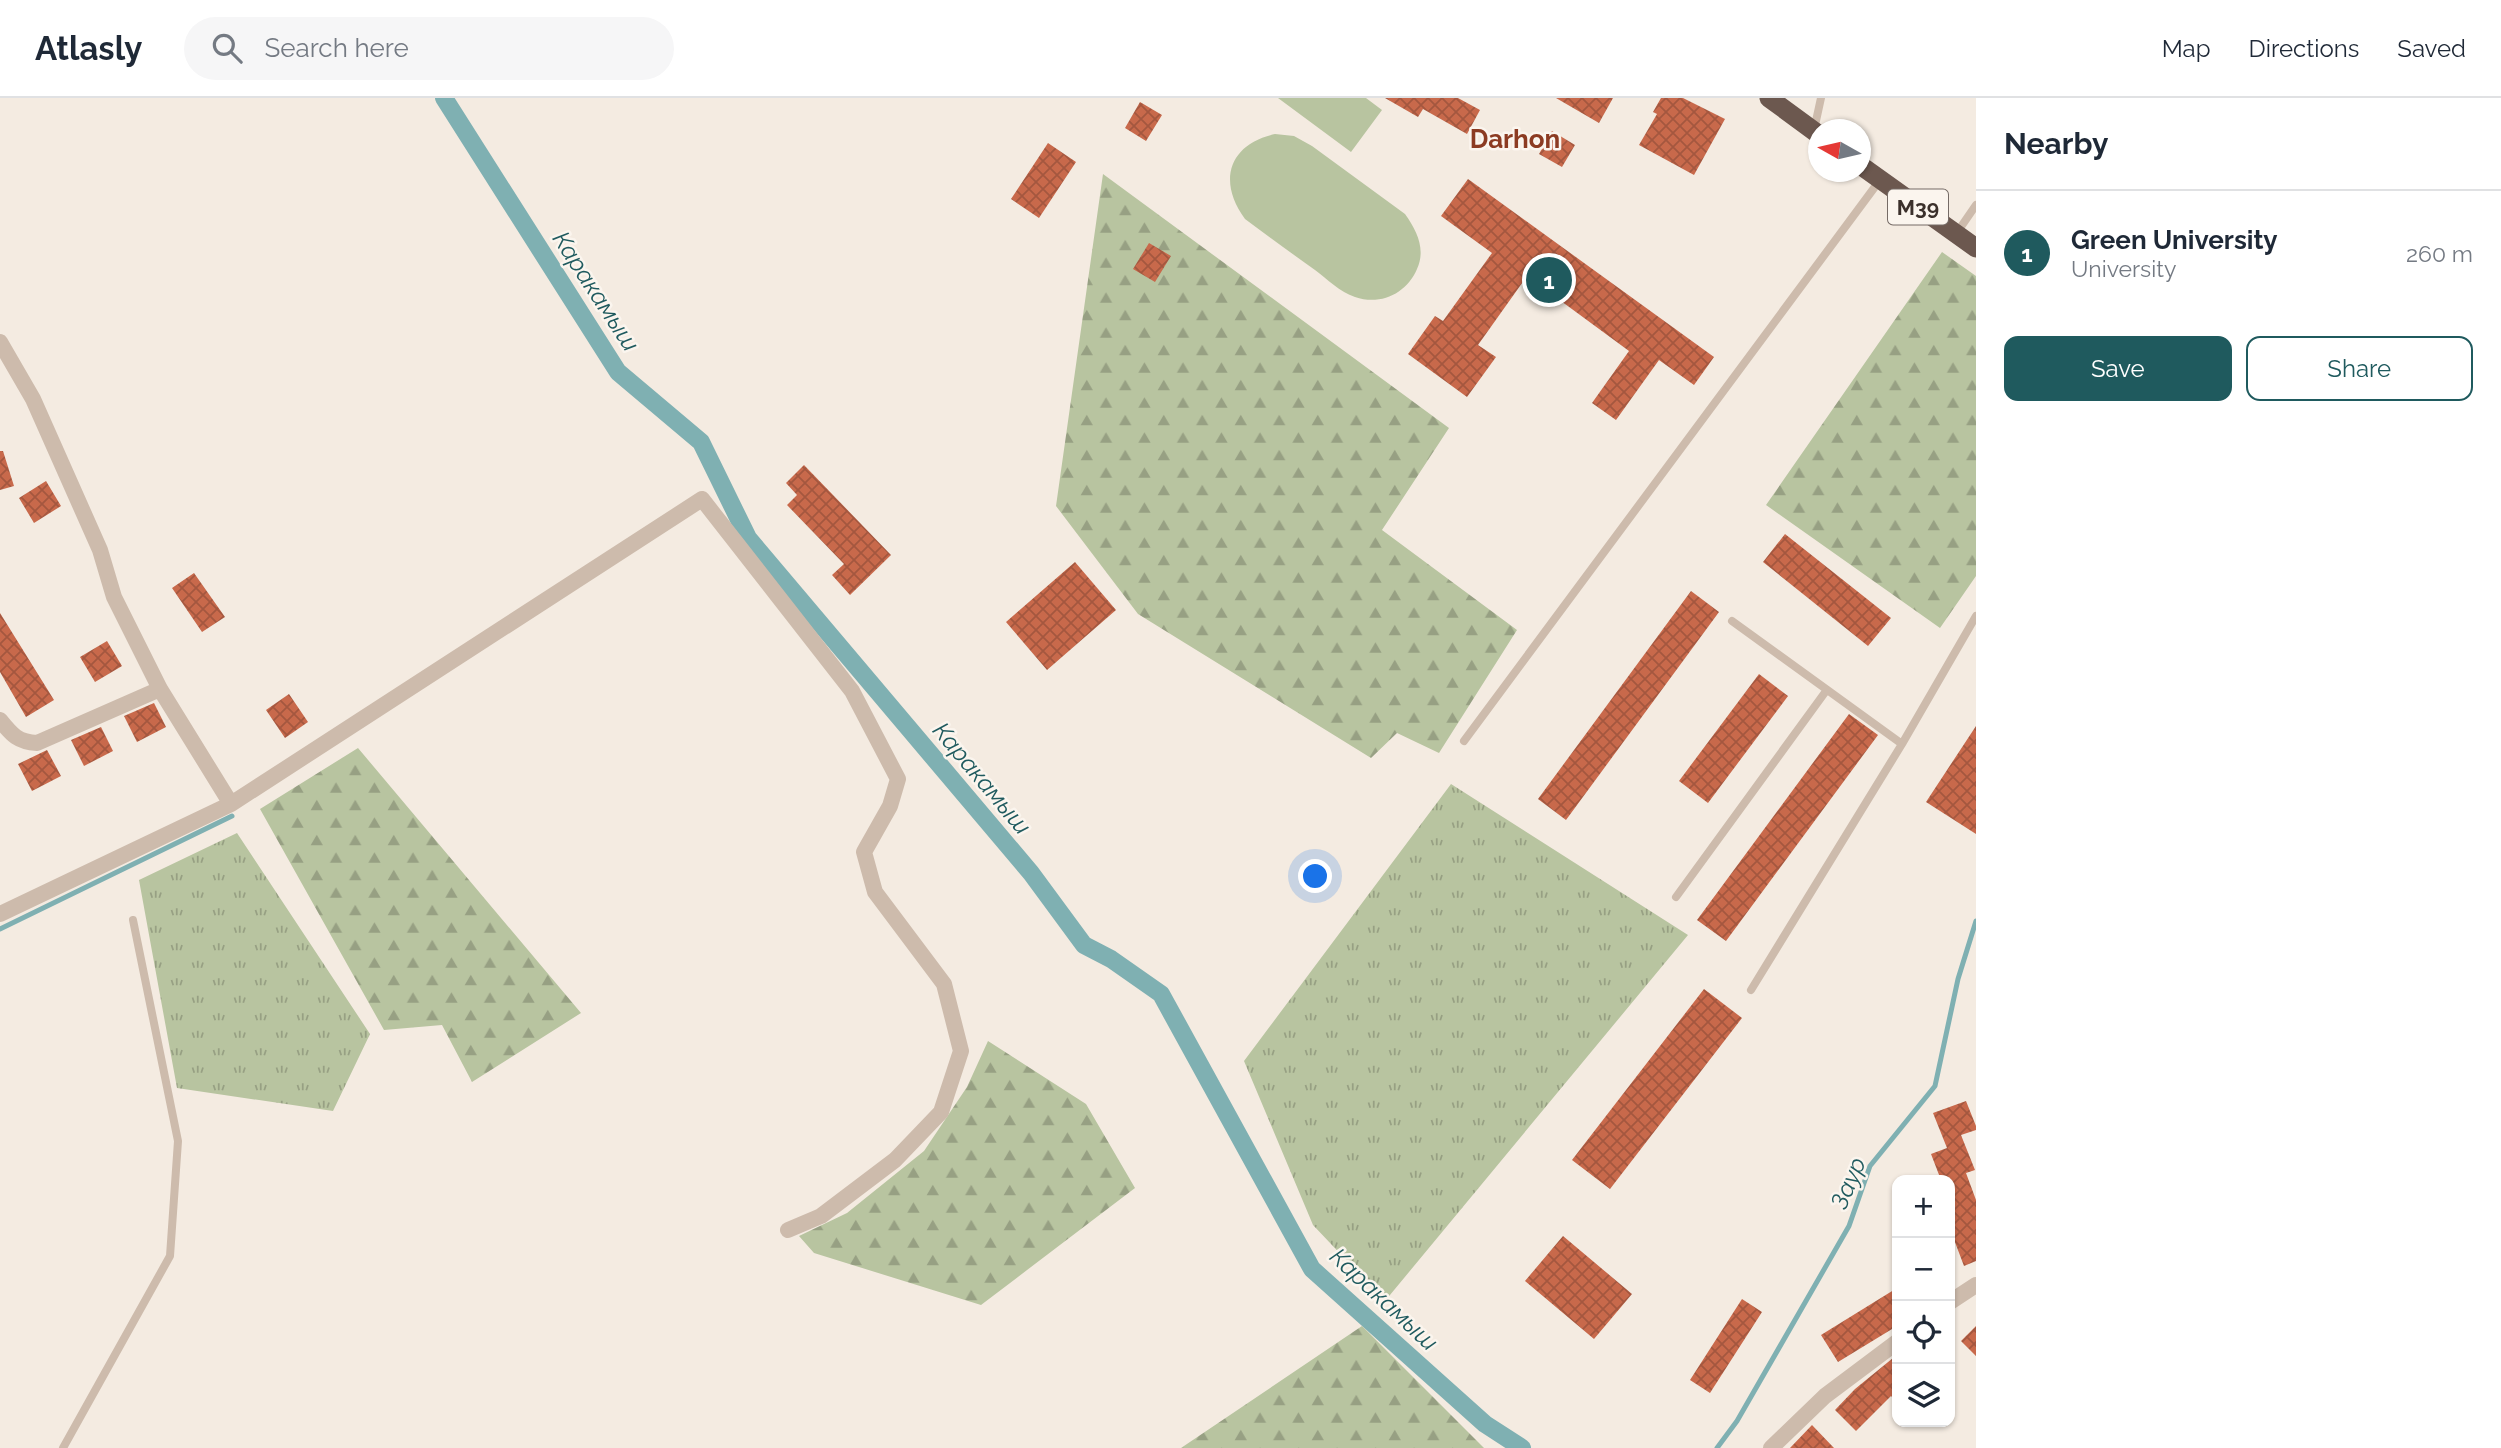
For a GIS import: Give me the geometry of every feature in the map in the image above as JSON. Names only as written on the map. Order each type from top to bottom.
[{"type":"highway","points":[[1769,98],[1808,126]]},
{"type":"highway","name":"M39","points":[[1871,173],[1976,248]]},
{"type":"street","points":[[0,342],[33,399],[100,550],[114,597],[160,690],[231,804]]},
{"type":"street","points":[[0,914],[231,804],[702,499],[852,691],[898,779],[890,806],[864,852],[875,892],[944,984],[961,1051],[941,1112],[895,1160],[821,1216],[788,1230]]},
{"type":"street","points":[[0,720],[15,738],[37,743],[160,690]]},
{"type":"street","points":[[1952,1301],[1976,1285]]},
{"type":"street","points":[[1771,1448],[1825,1396],[1892,1346]]},
{"type":"lane","points":[[1818,119],[1821,98]]},
{"type":"lane","points":[[1464,741],[1880,180]]},
{"type":"lane","points":[[1956,234],[1976,205]]},
{"type":"lane","points":[[1751,990],[1902,744],[1976,616]]},
{"type":"lane","points":[[1732,621],[1902,744]]},
{"type":"lane","points":[[1676,897],[1826,691]]},
{"type":"lane","points":[[63,1448],[170,1256],[178,1141],[133,919]]},
{"type":"green space","points":[[1278,98],[1366,98],[1382,110],[1351,152]]},
{"type":"green space","points":[[1275,134],[1294,136],[1312,146],[1405,214],[1416,234],[1421,254],[1413,277],[1400,291],[1374,300],[1349,295],[1245,219],[1231,191],[1232,166],[1247,146]]},
{"type":"green space","points":[[1103,174],[1449,428],[1382,530],[1517,630],[1439,753],[1397,733],[1371,758],[1138,614],[1056,506]]},
{"type":"green space","points":[[1942,252],[1976,276],[1976,576],[1940,628],[1766,505]]},
{"type":"green space","points":[[358,748],[581,1013],[472,1082],[442,1025],[384,1030],[260,809]]},
{"type":"green space","points":[[1451,784],[1688,935],[1385,1301],[1313,1225],[1244,1061]]},
{"type":"green space","points":[[237,833],[370,1034],[333,1111],[177,1088],[139,880]]},
{"type":"green space","points":[[988,1041],[1086,1104],[1135,1188],[981,1305],[814,1253],[799,1236],[847,1213],[924,1151],[967,1087]]},
{"type":"green space","points":[[1362,1326],[1484,1448],[1181,1448]]},
{"type":"building","points":[[1385,98],[1458,98],[1480,110],[1467,134],[1423,109],[1418,117]]},
{"type":"building","points":[[1556,98],[1613,98],[1599,123]]},
{"type":"building","points":[[1661,98],[1683,98],[1725,119],[1694,175],[1639,145],[1657,114],[1653,112]]},
{"type":"building","points":[[1140,102],[1162,115],[1146,141],[1125,128]]},
{"type":"building","points":[[1552,131],[1575,145],[1562,167],[1539,154]]},
{"type":"building","points":[[1048,143],[1076,162],[1039,218],[1011,199]]},
{"type":"building","points":[[1468,179],[1714,357],[1694,385],[1659,360],[1616,420],[1592,403],[1629,351],[1527,276],[1478,345],[1496,357],[1467,397],[1408,354],[1435,316],[1443,321],[1492,253],[1441,216]]},
{"type":"building","points":[[1149,243],[1171,256],[1155,282],[1133,269]]},
{"type":"building","points":[[0,451],[3,451],[14,486],[0,490]]},
{"type":"building","points":[[804,465],[891,555],[850,595],[832,575],[844,564],[787,505],[797,495],[786,483]]},
{"type":"building","points":[[46,481],[61,506],[34,523],[19,498]]},
{"type":"building","points":[[1785,534],[1891,618],[1868,646],[1763,562]]},
{"type":"building","points":[[1075,562],[1116,610],[1047,670],[1006,622]]},
{"type":"building","points":[[194,573],[225,617],[202,632],[172,588]]},
{"type":"building","points":[[1691,591],[1719,612],[1566,820],[1538,799]]},
{"type":"building","points":[[0,613],[54,700],[26,717],[0,672]]},
{"type":"building","points":[[107,641],[122,666],[95,682],[80,657]]},
{"type":"building","points":[[1759,674],[1788,696],[1708,803],[1679,781]]},
{"type":"building","points":[[289,694],[308,722],[285,738],[266,710]]},
{"type":"building","points":[[154,703],[166,727],[137,742],[124,716]]},
{"type":"building","points":[[1849,714],[1878,735],[1726,941],[1697,920]]},
{"type":"building","points":[[1976,726],[1976,834],[1926,802]]},
{"type":"building","points":[[101,727],[113,751],[84,766],[71,740]]},
{"type":"building","points":[[47,750],[61,776],[32,791],[18,764]]},
{"type":"building","points":[[1704,989],[1742,1018],[1610,1189],[1572,1160]]},
{"type":"building","points":[[1966,1101],[1976,1126],[1976,1130],[1961,1135],[1975,1170],[1966,1173],[1976,1200],[1976,1261],[1964,1266],[1955,1242],[1955,1175],[1939,1175],[1931,1154],[1947,1148],[1933,1113]]},
{"type":"building","points":[[1563,1236],[1632,1294],[1594,1339],[1525,1281]]},
{"type":"building","points":[[1892,1291],[1892,1329],[1838,1362],[1821,1335]]},
{"type":"building","points":[[1742,1299],[1762,1312],[1710,1393],[1690,1380]]},
{"type":"building","points":[[1976,1326],[1976,1356],[1961,1341]]},
{"type":"building","points":[[1892,1359],[1892,1397],[1856,1431],[1835,1410],[1855,1389]]},
{"type":"building","points":[[1812,1425],[1834,1448],[1790,1448]]},
{"type":"waterway","name":"Каракамыш","points":[[444,98],[618,372],[701,442],[748,538],[1031,873],[1084,945],[1111,959],[1161,994],[1312,1269],[1485,1424],[1522,1448]]},
{"type":"waterway","points":[[0,929],[232,816]]},
{"type":"waterway","name":"Заур","points":[[1717,1448],[1737,1421],[1849,1226],[1870,1166],[1935,1086],[1958,979],[1976,921]]},
{"type":"place","name":"Green University","points":[[1549,280]]},
{"type":"district","name":"Darhon","points":[[1515,139]]}]
